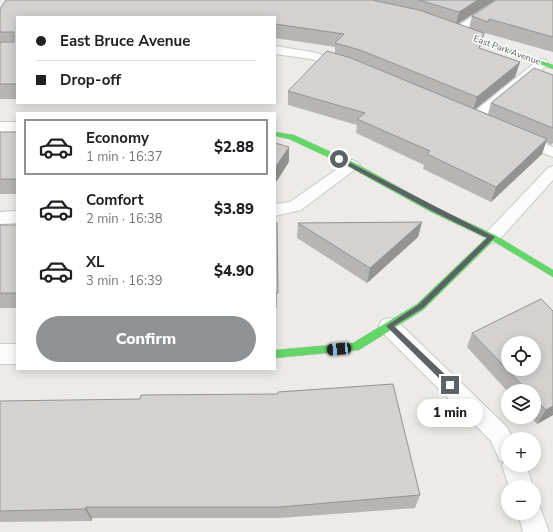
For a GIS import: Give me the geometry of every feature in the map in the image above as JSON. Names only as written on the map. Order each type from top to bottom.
[{"type":"street","name":"East Park Avenue","points":[[442,26],[547,65]]},
{"type":"street","points":[[0,127],[16,127]]},
{"type":"street","points":[[276,134],[291,137],[352,165],[434,210],[492,237],[553,274]]},
{"type":"street","points":[[276,354],[355,347],[420,307],[492,237]]},
{"type":"street","points":[[0,354],[16,354]]},
{"type":"lane","points":[[457,31],[505,0]]},
{"type":"lane","points":[[276,50],[312,56],[354,68]]},
{"type":"lane","points":[[475,118],[547,65]]},
{"type":"lane","points":[[461,112],[489,124]]},
{"type":"lane","points":[[511,134],[553,152]]},
{"type":"lane","points":[[276,210],[295,206],[352,165]]},
{"type":"lane","points":[[492,237],[553,171]]},
{"type":"lane","points":[[0,218],[16,217]]},
{"type":"lane","points":[[389,326],[499,434],[501,438]]},
{"type":"lane","points":[[532,520],[536,532]]},
{"type":"building","points":[[6,0],[372,0],[419,10],[484,33],[479,48],[520,62],[477,97],[360,50],[335,43],[344,34],[276,24],[276,16],[16,16],[16,84],[0,84],[0,42],[14,42],[14,32],[0,32],[0,9]]},
{"type":"building","points":[[419,0],[478,0],[459,12]]},
{"type":"building","points":[[496,0],[553,0],[553,37],[489,19],[488,22],[472,16]]},
{"type":"building","points":[[327,51],[351,58],[547,139],[496,187],[427,154],[430,151],[357,119],[365,113],[288,91]]},
{"type":"building","points":[[534,68],[553,75],[553,128],[491,103]]},
{"type":"building","points":[[0,132],[16,132],[16,179],[0,179]]},
{"type":"building","points":[[276,143],[289,147],[276,166]]},
{"type":"building","points":[[422,222],[370,268],[298,223]]},
{"type":"building","points":[[276,223],[277,223],[278,293],[276,293]]},
{"type":"building","points":[[0,225],[16,225],[16,293],[0,293]]},
{"type":"building","points":[[541,299],[553,311],[553,406],[546,410],[541,405],[541,384],[521,384],[514,376],[541,376],[541,336],[501,336],[501,363],[472,333]]},
{"type":"building","points":[[393,384],[420,495],[280,507],[86,507],[85,509],[0,511],[0,401],[140,399],[141,395],[278,394],[278,392]]},
{"type":"traffic: fast","points":[[454,31],[553,67]]},
{"type":"traffic: fast","points":[[276,134],[291,137],[352,165],[434,210],[492,237],[553,274]]},
{"type":"traffic: fast","points":[[276,354],[355,347],[420,307],[492,237]]},
{"type":"route","points":[[339,159],[434,210],[492,237],[420,307],[389,326],[450,385]]}]
